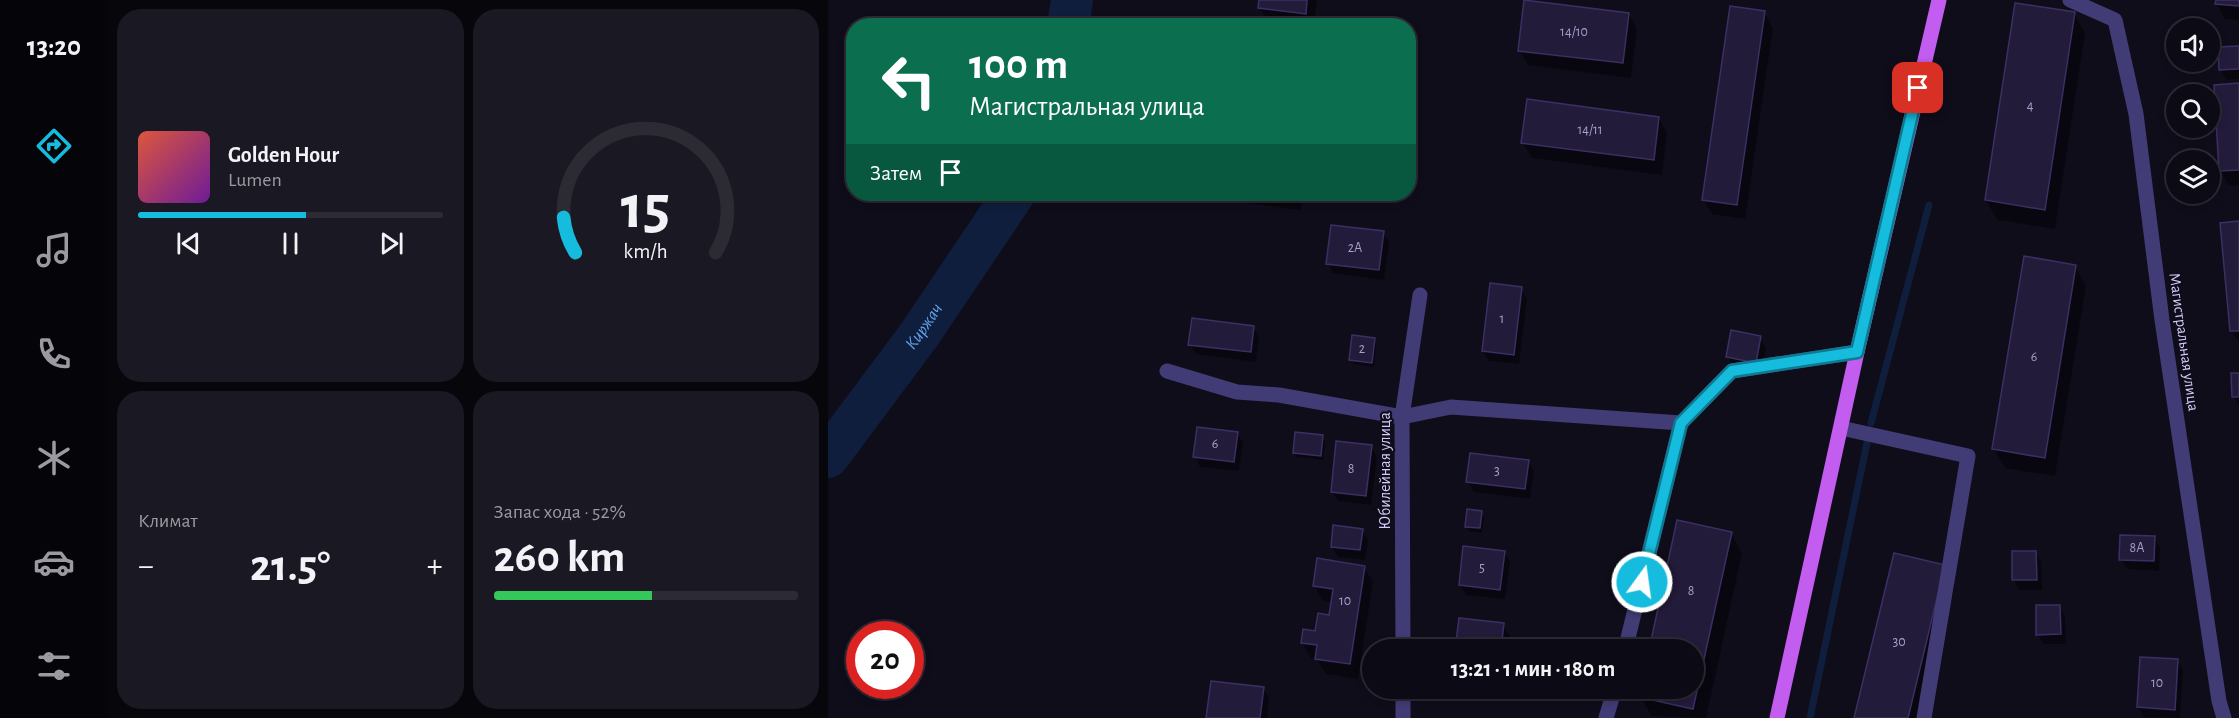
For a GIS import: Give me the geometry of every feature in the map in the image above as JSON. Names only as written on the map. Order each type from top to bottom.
[{"type":"main road","points":[[1777,718],[1857,352],[1939,0]]},
{"type":"street","name":"Магистральная улица","points":[[2070,0],[2115,20],[2136,114],[2162,320],[2218,701],[2224,718]]},
{"type":"street","name":"Юбилейная улица","points":[[1403,639],[1402,417],[1420,295]]},
{"type":"street","points":[[1628,639],[1681,423],[1732,371],[1857,352]]},
{"type":"street","points":[[1167,371],[1237,392],[1279,395],[1402,417],[1451,407],[1681,423]]},
{"type":"street","points":[[1840,428],[1968,456],[1923,718]]},
{"type":"street","points":[[1403,699],[1403,718]]},
{"type":"street","points":[[1606,718],[1612,699]]},
{"type":"building","points":[[1259,0],[1307,0],[1306,14],[1258,8]]},
{"type":"building","points":[[1524,0],[1629,13],[1623,63],[1518,51]]},
{"type":"building","points":[[2216,0],[2239,0],[2239,6],[2215,4]]},
{"type":"building","points":[[2015,3],[2075,12],[2045,210],[1985,200]]},
{"type":"building","points":[[1730,6],[1765,11],[1737,205],[1702,200]]},
{"type":"building","points":[[2239,46],[2239,69],[2220,70],[2220,47]]},
{"type":"building","points":[[2239,83],[2239,170],[2220,171],[2220,150],[2218,150],[2217,138],[2220,138],[2220,85]]},
{"type":"building","points":[[1527,99],[1659,117],[1654,160],[1521,143]]},
{"type":"building","points":[[2239,221],[2239,331],[2230,331],[2220,223]]},
{"type":"building","points":[[1331,225],[1384,231],[1379,270],[1326,264]]},
{"type":"building","points":[[2024,256],[2076,265],[2045,458],[1992,449]]},
{"type":"building","points":[[1490,283],[1522,287],[1514,355],[1482,351]]},
{"type":"building","points":[[1192,318],[1254,326],[1251,352],[1188,345]]},
{"type":"building","points":[[1731,330],[1761,336],[1756,363],[1726,357]]},
{"type":"building","points":[[1352,335],[1375,338],[1372,363],[1349,360]]},
{"type":"building","points":[[2231,373],[2239,373],[2239,397],[2232,397]]},
{"type":"building","points":[[1197,427],[1238,432],[1234,462],[1193,457]]},
{"type":"building","points":[[1295,432],[1323,435],[1321,456],[1293,453]]},
{"type":"building","points":[[1336,441],[1372,445],[1366,496],[1331,492]]},
{"type":"building","points":[[1470,453],[1529,460],[1525,489],[1466,482]]},
{"type":"building","points":[[1467,509],[1482,511],[1480,528],[1465,527]]},
{"type":"building","points":[[1677,520],[1732,532],[1704,659],[1704,639],[1651,639]]},
{"type":"building","points":[[1333,525],[1363,529],[1360,550],[1331,547]]},
{"type":"building","points":[[2120,535],[2155,536],[2154,561],[2119,560]]},
{"type":"building","points":[[1463,546],[1505,551],[1500,590],[1459,585]]},
{"type":"building","points":[[2012,551],[2036,551],[2037,580],[2012,580]]},
{"type":"building","points":[[1894,553],[1945,565],[1908,718],[1854,718]]},
{"type":"building","points":[[1317,558],[1365,566],[1350,664],[1315,659],[1317,645],[1301,643],[1303,629],[1315,631],[1318,613],[1329,615],[1333,589],[1313,586]]},
{"type":"building","points":[[2036,605],[2060,605],[2061,634],[2036,635]]},
{"type":"building","points":[[1459,618],[1504,623],[1502,639],[1456,639]]},
{"type":"building","points":[[2140,657],[2178,659],[2175,710],[2137,707]]},
{"type":"building","points":[[1211,681],[1264,687],[1260,718],[1206,718]]},
{"type":"building","points":[[1648,699],[1695,699],[1693,709]]},
{"type":"waterway","name":"Киржач","points":[[1069,18],[1072,0]]},
{"type":"waterway","name":"Киржач","points":[[828,457],[919,335],[1009,201]]},
{"type":"waterway","points":[[1871,423],[1929,205]]},
{"type":"waterway","points":[[1810,718],[1867,443]]},
{"type":"route","points":[[1642,582],[1681,423],[1732,371],[1857,352],[1918,88]]}]
